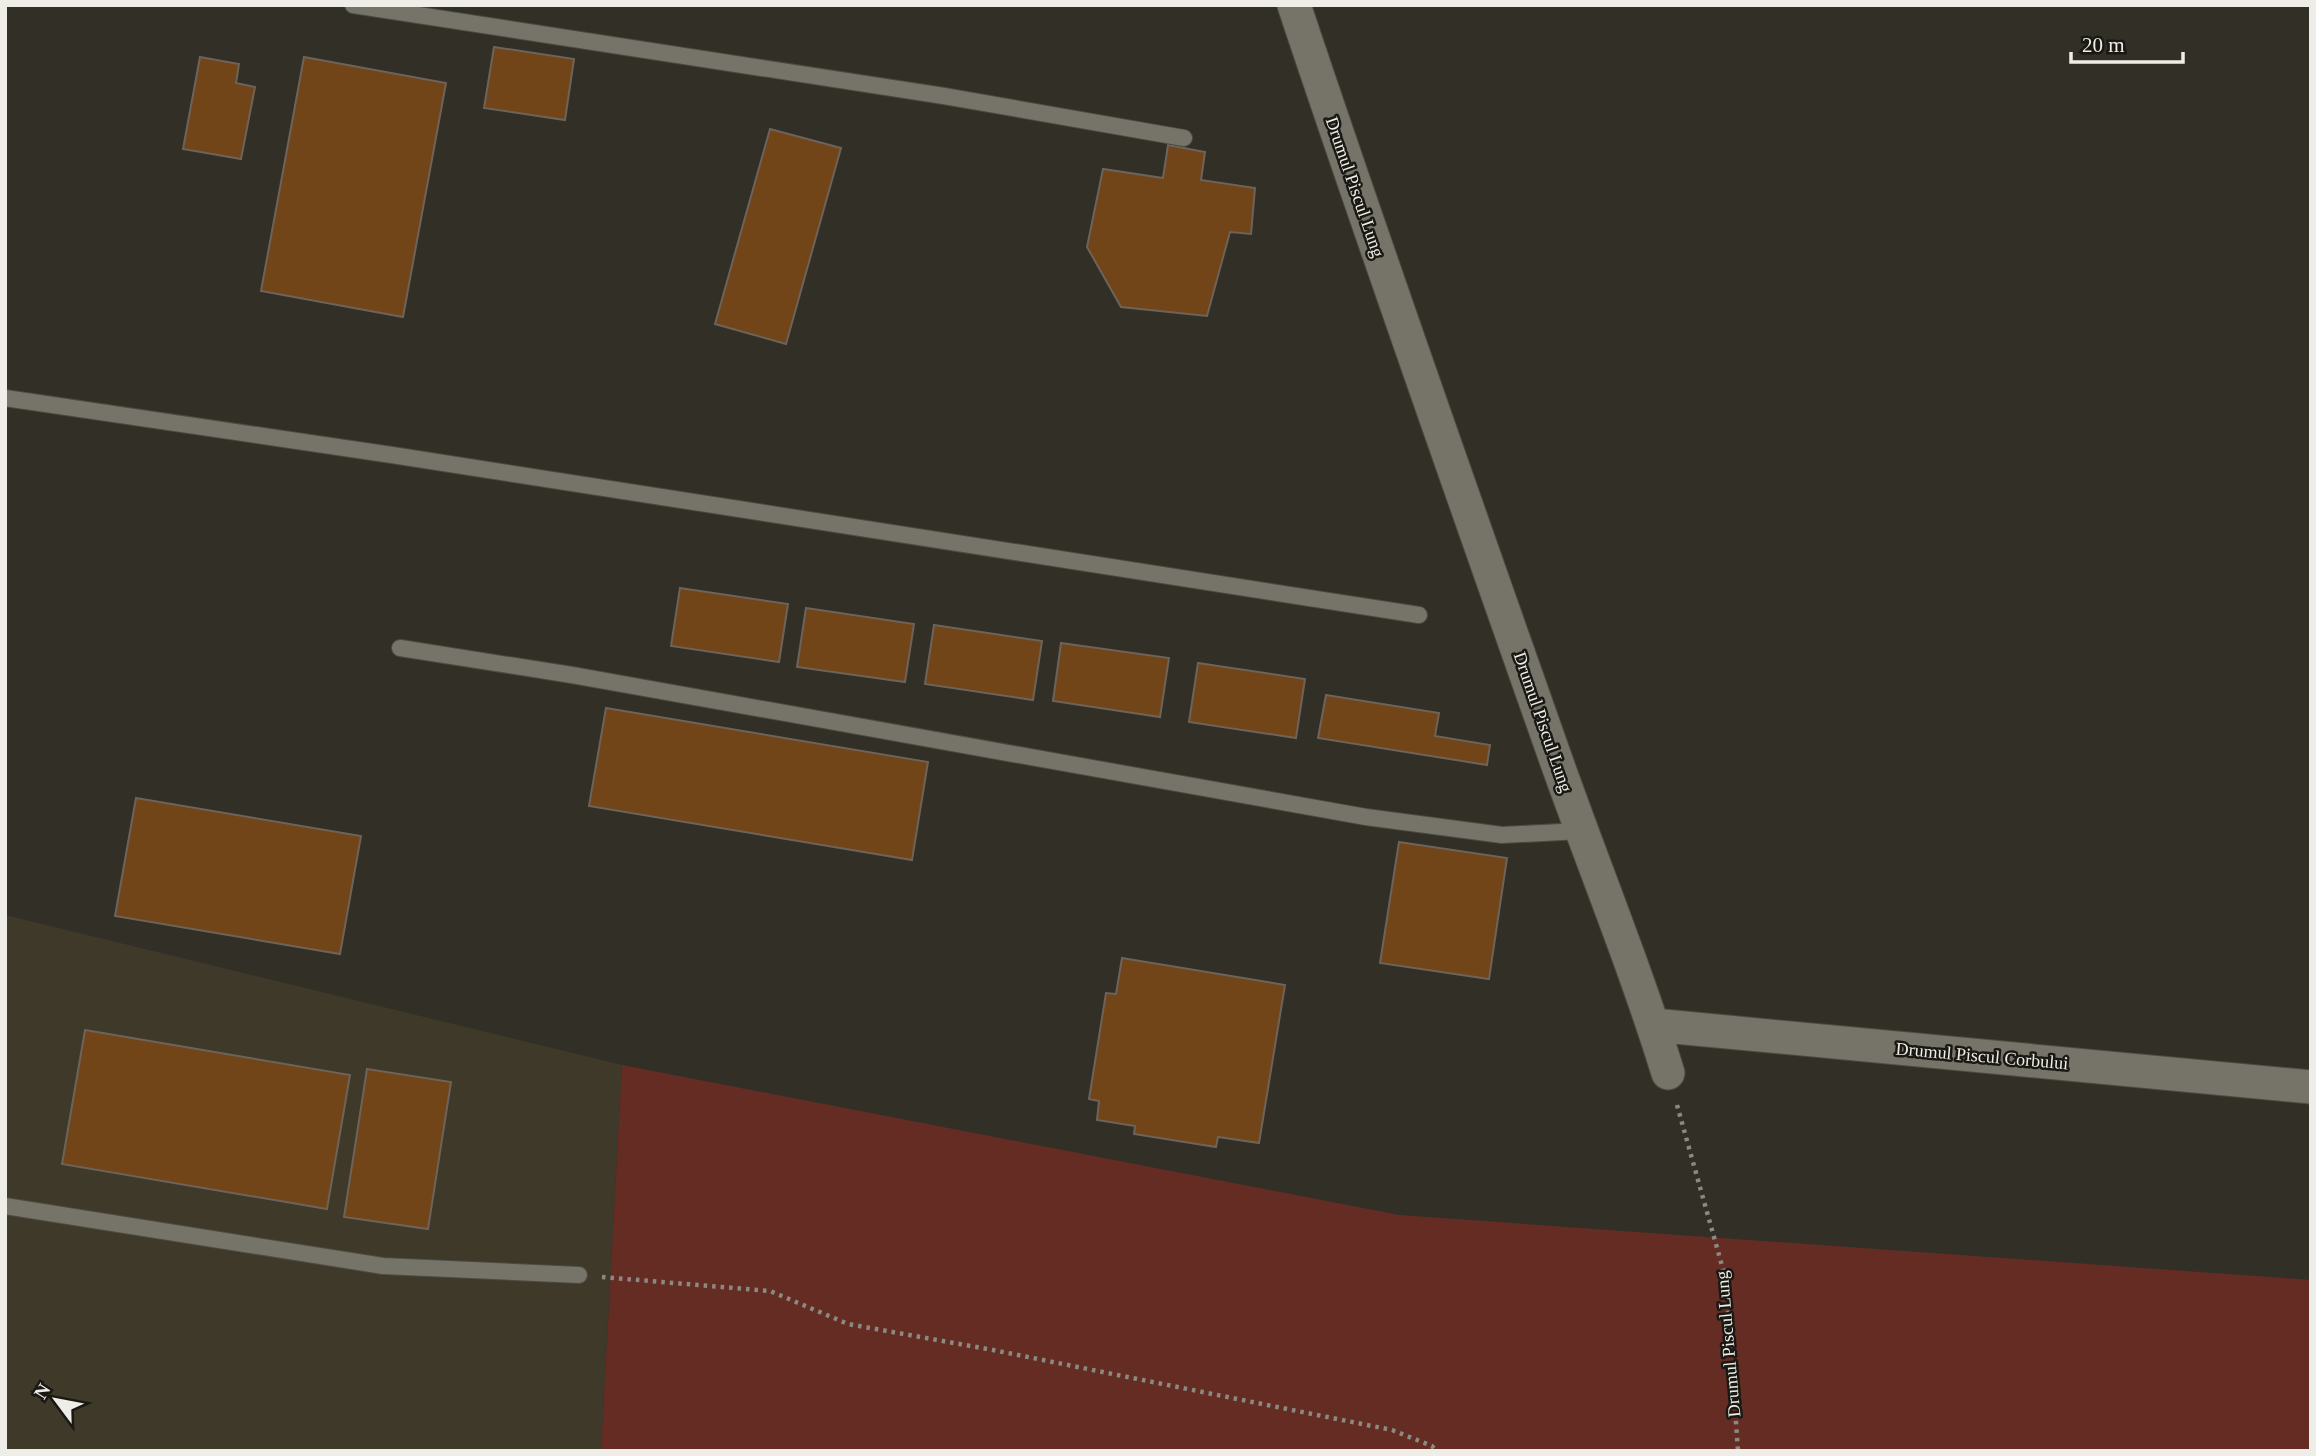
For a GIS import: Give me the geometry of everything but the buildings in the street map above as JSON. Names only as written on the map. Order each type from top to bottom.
[{"type":"street","name":"Drumul Piscul Lung","points":[[1294,5],[1358,197],[1668,1073]]},
{"type":"street","name":"Drumul Piscul Corbului","points":[[1653,1025],[2311,1087]]},
{"type":"lane","points":[[353,5],[944,96],[1184,138]]},
{"type":"lane","points":[[5,398],[406,457],[1419,615]]},
{"type":"lane","points":[[400,648],[599,680],[1366,817],[1502,835],[1581,831]]},
{"type":"lane","points":[[5,1206],[383,1266],[579,1275]]},
{"type":"path","name":"Drumul Piscul Lung","points":[[1668,1073],[1726,1280],[1738,1451]]},
{"type":"path","points":[[579,1275],[770,1291],[848,1324],[993,1350],[1392,1430],[1432,1446],[1436,1451]]},
{"type":"shaded area","points":[[5,915],[622,1065],[601,1451],[5,1451]]},
{"type":"shaded area","points":[[622,1065],[1399,1215],[2311,1280],[2311,1451],[601,1451]]}]
